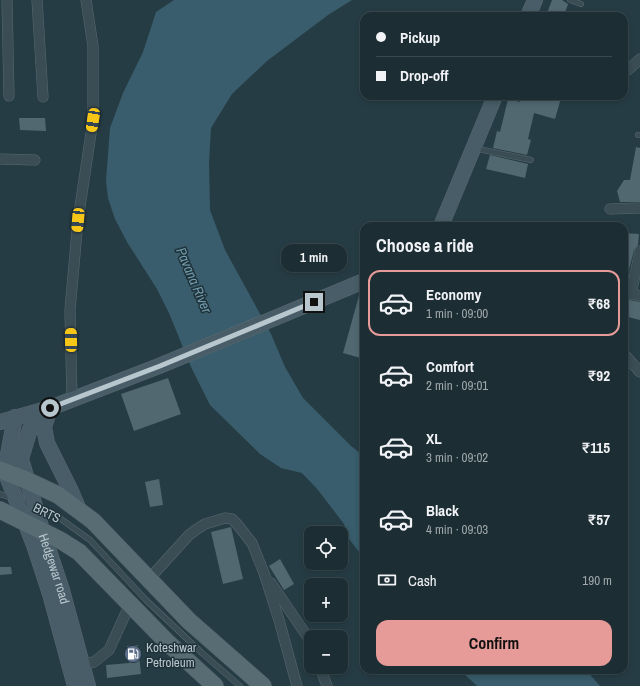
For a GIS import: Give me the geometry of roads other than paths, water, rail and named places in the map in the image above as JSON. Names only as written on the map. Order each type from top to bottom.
[{"type":"main road","points":[[530,12],[535,0]]},
{"type":"main road","points":[[443,222],[493,100]]},
{"type":"main road","points":[[0,422],[50,408],[160,366],[360,283]]},
{"type":"main road","points":[[50,408],[44,427],[46,443],[70,488],[80,512]]},
{"type":"main road","name":"Hedgewar road","points":[[50,408],[30,429],[21,459],[26,480],[62,590],[76,665],[75,686]]},
{"type":"main road","points":[[15,417],[3,470],[24,522],[42,530],[79,552],[168,643],[215,686]]},
{"type":"main road","points":[[3,470],[58,495],[93,521],[189,621],[263,686]]},
{"type":"main road","name":"Hedgewar road","points":[[0,510],[24,522],[34,545],[76,665],[88,686]]},
{"type":"street","points":[[6,0],[9,96]]},
{"type":"street","points":[[37,0],[43,96]]},
{"type":"street","points":[[72,399],[70,310],[78,220],[93,120],[93,46],[86,0]]},
{"type":"street","points":[[628,70],[640,59]]},
{"type":"street","points":[[0,159],[35,160]]},
{"type":"street","points":[[610,209],[640,208]]},
{"type":"street","points":[[632,294],[640,251]]},
{"type":"street","points":[[628,358],[640,372]]},
{"type":"street","points":[[149,579],[197,529],[205,524],[225,518],[232,520],[252,543],[264,573],[279,620],[297,686]]},
{"type":"street","points":[[264,573],[304,632]]},
{"type":"street","points":[[76,665],[94,662],[109,650],[130,604]]},
{"type":"street","points":[[323,674],[328,686]]},
{"type":"lane","points":[[570,0],[581,4]]},
{"type":"lane","points":[[473,147],[530,160]]},
{"type":"lane","name":"BRTS","points":[[0,494],[54,514],[90,540],[146,600],[202,653],[240,686]]},
{"type":"water","name":"Pavana River","points":[[174,0],[352,0],[328,15],[267,61],[232,94],[211,128],[209,163],[210,210],[225,250],[271,334],[285,367],[303,398],[351,446],[360,453],[360,553],[349,539],[348,526],[345,526],[318,490],[302,473],[281,468],[260,454],[210,405],[191,367],[169,313],[157,289],[127,242],[115,219],[108,198],[106,181],[110,128],[123,93],[143,52],[156,12]]},
{"type":"water","points":[[464,674],[590,674],[600,686],[477,686]]},
{"type":"place","name":"Koteshwar Petroleum","points":[[133,654]]}]
